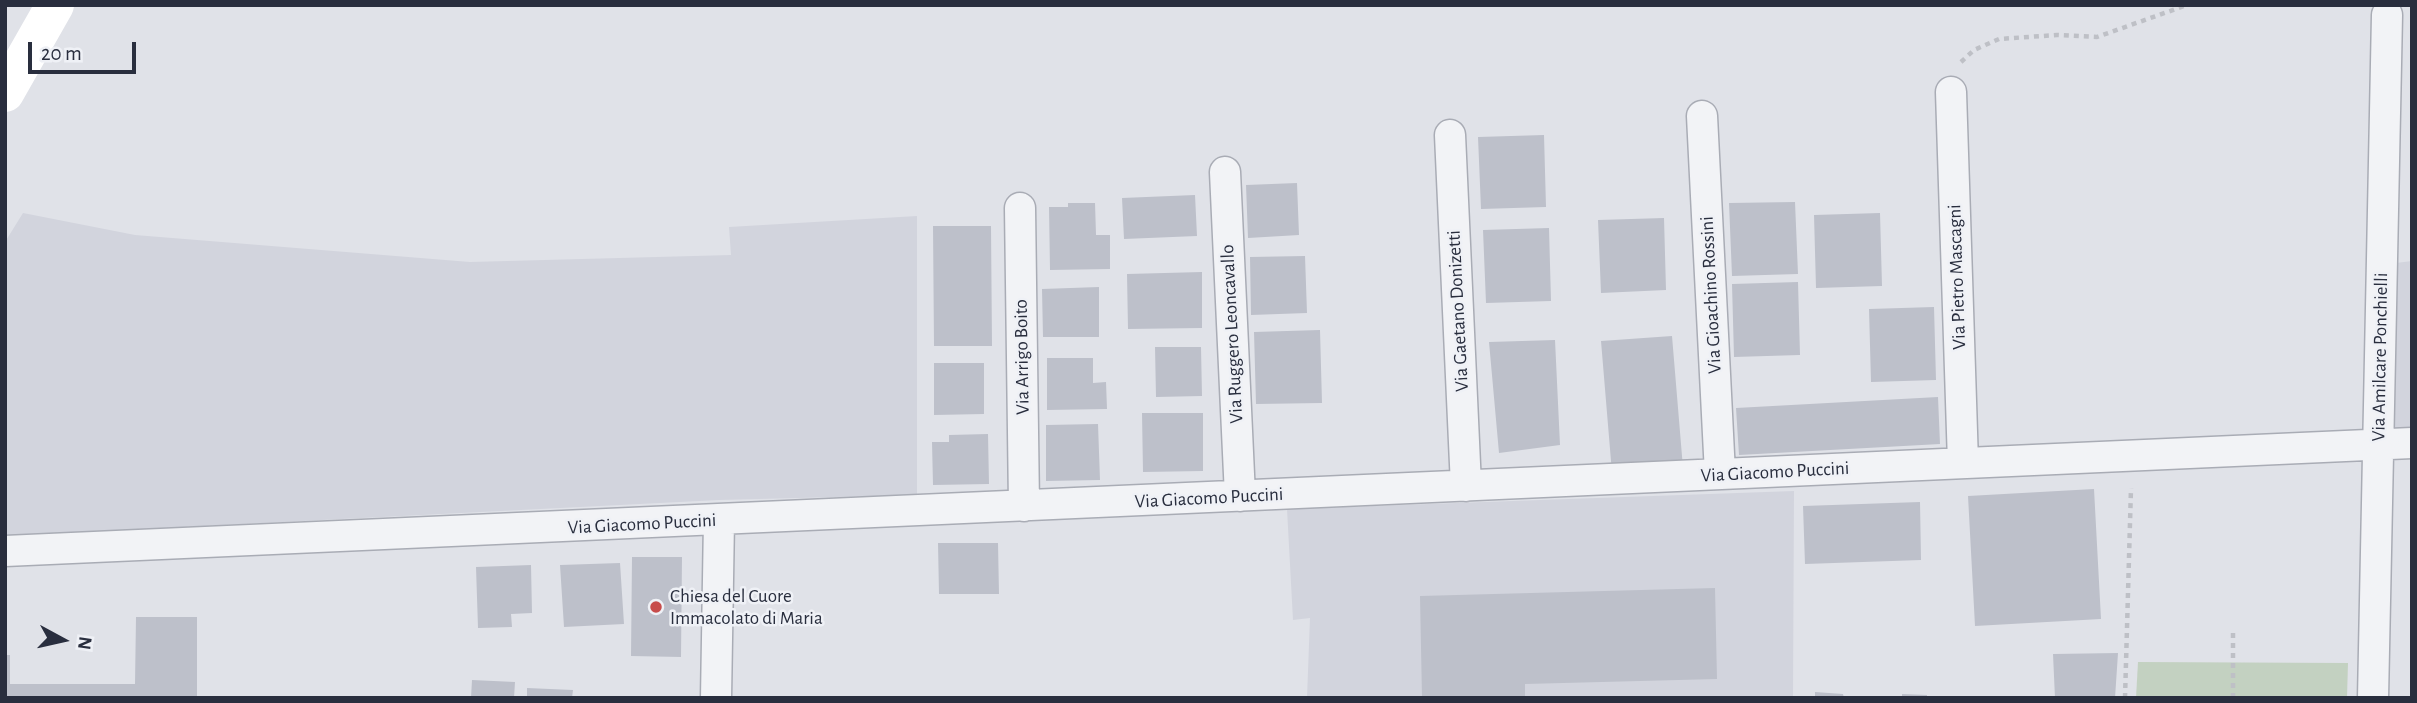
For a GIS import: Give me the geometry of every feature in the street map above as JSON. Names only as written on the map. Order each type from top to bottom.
[{"type":"main road","points":[[5,93],[55,5]]},
{"type":"street","name":"Via Amilcare Ponchielli","points":[[2373,698],[2387,15]]},
{"type":"street","name":"Via Pietro Mascagni","points":[[1951,92],[1962,463]]},
{"type":"street","name":"Via Gioachino Rossini","points":[[1702,116],[1720,474]]},
{"type":"street","name":"Via Gaetano Donizetti","points":[[1450,135],[1466,486]]},
{"type":"street","name":"Via Ruggero Leoncavallo","points":[[1225,172],[1240,496]]},
{"type":"street","name":"Via Arrigo Boito","points":[[1020,208],[1024,506]]},
{"type":"street","name":"Via Giacomo Puccini","points":[[5,551],[2412,443]]},
{"type":"street","points":[[716,698],[719,520]]},
{"type":"path","points":[[1951,92],[1955,68],[1986,43],[2024,36],[2098,37],[2188,5]]},
{"type":"path","points":[[2125,698],[2132,456]]},
{"type":"path","points":[[2233,629],[2233,698]]},
{"type":"shaded area","points":[[23,213],[135,235],[470,262],[731,255],[729,227],[917,216],[917,495],[719,500],[5,536],[5,242]]},
{"type":"shaded area","points":[[2412,261],[2412,433],[2391,434],[2396,263]]},
{"type":"shaded area","points":[[1794,491],[1793,698],[1307,698],[1310,618],[1293,620],[1287,509]]},
{"type":"green space","points":[[2138,662],[2348,663],[2347,698],[2136,698]]},
{"type":"building","points":[[1544,135],[1546,207],[1481,209],[1478,137]]},
{"type":"building","points":[[1297,183],[1299,235],[1248,238],[1246,185]]},
{"type":"building","points":[[1195,195],[1197,236],[1124,239],[1122,198]]},
{"type":"building","points":[[1795,202],[1798,274],[1732,276],[1729,203]]},
{"type":"building","points":[[1068,203],[1095,203],[1096,235],[1110,235],[1110,269],[1050,270],[1049,207],[1068,207]]},
{"type":"building","points":[[1880,213],[1882,286],[1816,288],[1814,215]]},
{"type":"building","points":[[1664,218],[1666,290],[1601,293],[1598,220]]},
{"type":"building","points":[[933,226],[991,226],[992,346],[934,346]]},
{"type":"building","points":[[1549,228],[1551,301],[1486,303],[1483,230]]},
{"type":"building","points":[[1305,256],[1307,313],[1251,315],[1250,257]]},
{"type":"building","points":[[1202,272],[1202,328],[1128,329],[1127,274]]},
{"type":"building","points":[[1798,282],[1800,355],[1734,357],[1732,284]]},
{"type":"building","points":[[1099,287],[1099,337],[1043,337],[1042,289]]},
{"type":"building","points":[[1934,307],[1936,380],[1871,382],[1869,309]]},
{"type":"building","points":[[1320,330],[1322,403],[1256,404],[1254,332]]},
{"type":"building","points":[[1672,336],[1683,468],[1612,473],[1601,341]]},
{"type":"building","points":[[1555,340],[1560,445],[1499,453],[1489,342]]},
{"type":"building","points":[[1155,347],[1201,347],[1202,396],[1156,397]]},
{"type":"building","points":[[1047,358],[1093,358],[1093,383],[1106,382],[1107,409],[1047,410]]},
{"type":"building","points":[[934,363],[984,363],[984,414],[934,415]]},
{"type":"building","points":[[1938,397],[1940,444],[1739,455],[1736,408]]},
{"type":"building","points":[[1142,413],[1203,413],[1203,471],[1143,472]]},
{"type":"building","points":[[1098,424],[1100,480],[1046,481],[1046,425]]},
{"type":"building","points":[[988,434],[989,484],[933,485],[932,442],[949,442],[949,435]]},
{"type":"building","points":[[2094,489],[2101,619],[1975,626],[1968,496]]},
{"type":"building","points":[[1920,502],[1921,560],[1805,564],[1803,506]]},
{"type":"building","points":[[938,543],[998,543],[999,594],[939,594]]},
{"type":"building","name":"Chiesa del Cuore Immacolato di Maria","points":[[632,557],[682,557],[681,657],[631,656]]},
{"type":"building","points":[[620,563],[624,624],[564,627],[560,565]]},
{"type":"building","points":[[531,565],[532,613],[511,614],[512,627],[478,628],[476,567]]},
{"type":"building","points":[[1715,588],[1717,679],[1525,684],[1525,698],[1422,698],[1420,596]]},
{"type":"building","points":[[136,617],[197,617],[197,698],[5,698],[5,655],[10,655],[10,684],[135,684]]},
{"type":"building","points":[[2118,653],[2115,698],[2055,698],[2053,654]]},
{"type":"building","points":[[472,680],[515,682],[514,698],[471,698]]},
{"type":"building","points":[[527,688],[573,690],[572,698],[527,698]]},
{"type":"building","points":[[1815,692],[1843,694],[1844,698],[1815,698]]},
{"type":"building","points":[[1902,694],[1927,695],[1927,698],[1902,698]]},
{"type":"place","name":"Chiesa del Cuore Immacolato di Maria","points":[[656,607]]}]
